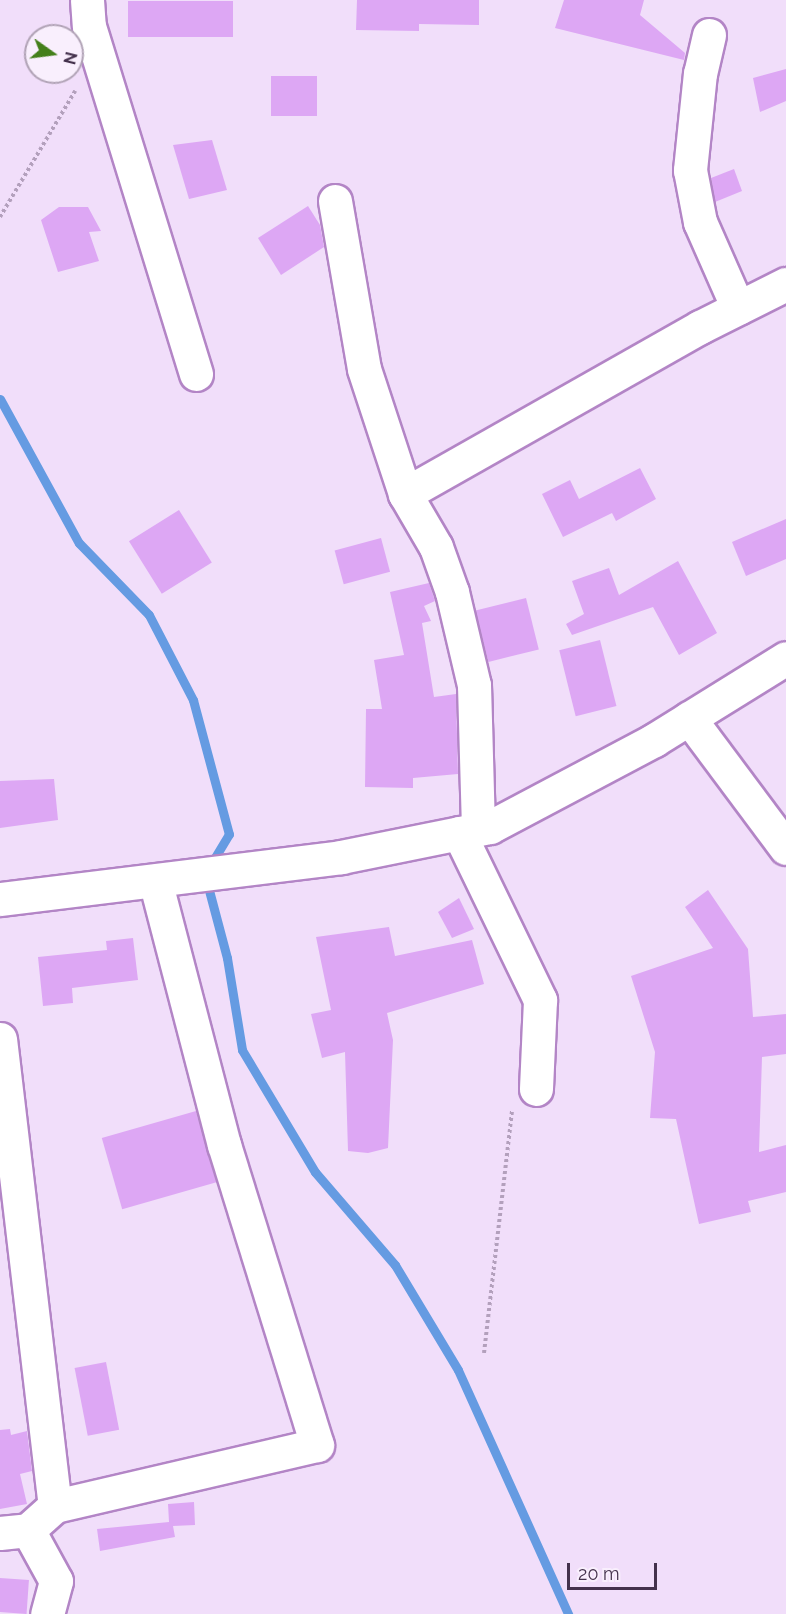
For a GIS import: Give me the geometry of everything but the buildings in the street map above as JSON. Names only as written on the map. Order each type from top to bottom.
[{"type":"street","points":[[87,0],[97,54],[196,374]]},
{"type":"street","points":[[709,35],[699,73],[690,170],[700,222],[738,308]]},
{"type":"street","points":[[335,201],[364,369],[405,494],[440,558],[474,685],[468,831],[540,1000],[536,1089]]},
{"type":"street","points":[[405,494],[738,308],[786,284]]},
{"type":"street","points":[[0,898],[340,857],[490,827],[689,718],[786,658]]},
{"type":"street","points":[[689,718],[786,848]]},
{"type":"street","points":[[47,1614],[56,1581],[14,1531],[55,1506],[317,1445],[224,1145],[155,881]]},
{"type":"street","points":[[0,1039],[55,1506]]},
{"type":"path","points":[[0,217],[97,54]]},
{"type":"path","points":[[484,1353],[514,1089],[536,1089]]},
{"type":"waterway","points":[[0,399],[79,543],[149,615],[193,700],[229,834],[211,864]]},
{"type":"waterway","points":[[206,879],[227,958],[242,1050],[315,1172],[395,1265],[458,1370],[568,1614]]}]
